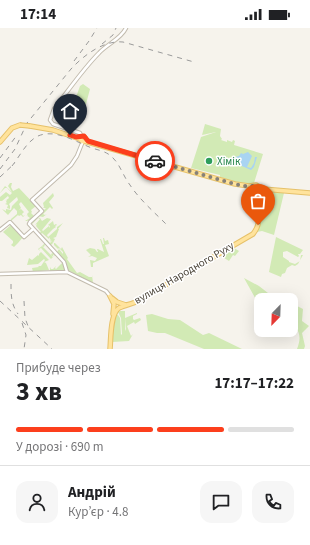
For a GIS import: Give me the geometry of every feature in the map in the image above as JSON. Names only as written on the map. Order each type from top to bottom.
[{"type":"main road","points":[[0,142],[2,136],[12,128],[20,125],[30,126],[53,130],[183,170],[244,186],[258,186],[263,189],[310,193]]},
{"type":"main road","points":[[244,186],[252,193],[256,194],[263,190],[274,190]]},
{"type":"main road","points":[[252,193],[250,189],[253,186]]},
{"type":"main road","points":[[258,186],[260,190],[259,192]]},
{"type":"main road","name":"вулиця Народного Руху","points":[[256,202],[259,192]]},
{"type":"main road","name":"вулиця Народного Руху","points":[[119,308],[139,300],[253,234],[257,228],[259,220],[256,202],[252,193]]},
{"type":"main road","points":[[110,296],[119,308],[114,314],[113,318]]},
{"type":"main road","points":[[116,304],[128,305]]},
{"type":"main road","points":[[110,349],[116,304]]},
{"type":"street","points":[[67,272],[64,262],[29,223],[42,211],[32,200],[71,165],[77,156],[82,139],[53,124],[50,120],[54,109],[92,60],[101,50],[123,34],[126,28]]},
{"type":"street","points":[[0,230],[10,222],[24,237],[33,229]]},
{"type":"street","points":[[0,274],[67,272],[106,291],[110,296]]},
{"type":"green space","points":[[83,84],[90,89],[86,104],[80,105],[75,101],[75,108],[72,107],[70,104],[71,99],[75,100],[80,86]]},
{"type":"green space","points":[[205,124],[221,129],[221,140],[232,142],[233,140],[235,141],[234,145],[263,154],[254,183],[237,183],[220,177],[220,175],[191,168],[201,137],[216,132],[202,135]]},
{"type":"green space","points":[[12,183],[11,187],[13,191],[19,188],[36,206],[31,210],[31,213],[35,217],[28,223],[29,220],[25,221],[30,218],[26,215],[28,216],[27,214],[29,212],[21,202],[19,204],[21,208],[19,210],[21,209],[24,212],[22,214],[23,216],[25,215],[23,217],[18,215],[11,221],[11,219],[17,214],[17,211],[14,208],[8,215],[2,209],[6,211],[6,209],[11,210],[12,206],[18,200],[17,197],[9,204],[10,209],[7,208],[8,205],[5,204],[7,203],[7,200],[5,201],[9,198],[8,196],[0,201],[0,197],[6,192],[10,195],[12,193],[5,188],[0,193],[5,186],[12,192],[8,186]]},
{"type":"green space","points":[[265,191],[284,193],[274,235],[262,231],[257,232],[260,222],[258,203],[265,195]]},
{"type":"green space","points":[[53,193],[54,196],[49,202],[53,208],[52,209],[50,207],[43,214],[47,214],[43,217],[38,216],[46,208],[43,208],[43,203]]},
{"type":"green space","points":[[36,217],[40,218],[42,221],[47,218],[51,219],[42,230],[43,231],[49,226],[49,228],[50,226],[48,225],[53,221],[54,225],[57,225],[47,235],[48,237],[63,223],[58,229],[56,237],[53,238],[55,239],[53,243],[51,245],[57,252],[59,249],[63,254],[59,248],[58,249],[54,245],[54,243],[61,249],[62,247],[68,258],[67,259],[77,273],[80,272],[89,277],[92,277],[92,275],[93,283],[68,270],[65,261],[33,228],[39,233],[41,232],[36,226],[37,224],[35,225],[40,219],[38,218],[32,224],[30,223]],"holes":[[[42,233],[51,242],[50,243],[41,234]]]},
{"type":"green space","points":[[11,225],[20,234],[19,235],[21,234],[23,237],[14,247],[11,245],[13,241],[3,232]]},
{"type":"green space","points":[[276,237],[303,250],[300,254],[298,254],[298,257],[287,251],[283,252],[283,257],[289,262],[295,264],[300,261],[295,266],[292,265],[287,268],[281,277],[269,272]]},
{"type":"green space","points":[[103,238],[105,241],[108,240],[109,244],[105,245],[109,256],[93,263],[93,267],[91,267],[90,260],[95,261],[97,258],[92,256],[88,257],[91,255],[86,250],[90,248],[95,249],[97,252],[98,249],[104,252],[100,239],[104,244]]},
{"type":"green space","points":[[45,243],[55,253],[51,259],[41,248],[39,249],[40,251],[38,249]],"holes":[[[45,244],[53,253],[51,254],[52,256],[42,246],[44,247]]]},
{"type":"green space","points":[[234,248],[239,251],[235,256],[233,255],[229,261],[221,256]]},
{"type":"green space","points":[[41,252],[49,260],[44,262],[49,270],[33,272],[32,268],[41,266],[45,260],[44,259],[38,264],[27,265],[29,258],[32,260],[38,255],[39,256]]},
{"type":"green space","points":[[63,262],[65,270],[50,271],[50,267],[53,269],[56,266],[56,269]]},
{"type":"green space","points":[[244,278],[268,293],[254,293],[254,296]]},
{"type":"green space","points":[[298,306],[303,309],[302,321],[309,326],[302,333],[305,346],[304,349],[297,349],[299,335]]},
{"type":"green space","points":[[125,311],[125,318],[137,313],[133,316],[133,319],[140,318],[141,320],[135,324],[134,322],[127,326],[131,336],[133,334],[129,341],[112,342],[115,314],[120,318],[121,335],[122,334],[121,318],[118,312]]},
{"type":"green space","points":[[152,314],[168,319],[180,320],[203,335],[209,333],[242,349],[204,349],[165,333],[148,331],[146,315]]},
{"type":"water","points":[[248,152],[252,156],[247,167],[251,168],[255,157],[257,157],[254,167],[251,170],[235,163],[235,157],[239,156],[241,153],[243,154]]},
{"type":"railway","points":[[74,61],[97,28]]},
{"type":"railway","points":[[102,44],[113,35],[116,28]]},
{"type":"railway","points":[[0,169],[15,149],[27,123],[71,69],[88,54],[102,46],[109,43],[123,42],[194,62]]},
{"type":"railway","points":[[12,166],[27,145],[38,136],[50,134],[70,138],[103,151],[112,157],[138,195],[167,225]]},
{"type":"railway","points":[[0,158],[17,135]]},
{"type":"railway","points":[[0,177],[15,163]]},
{"type":"railway","points":[[11,284],[11,296],[18,314]]},
{"type":"railway","points":[[0,301],[52,349]]},
{"type":"railway","points":[[24,301],[25,318],[28,326]]},
{"type":"railway","points":[[22,323],[26,335],[24,349]]},
{"type":"way so far","points":[[155,161],[235,184],[244,186],[258,186],[260,190],[256,202],[259,220],[258,225]]},
{"type":"place","name":"Хімік","points":[[209,161]]},
{"type":"route","points":[[70,135],[76,137],[84,136],[88,141],[155,161]]}]
